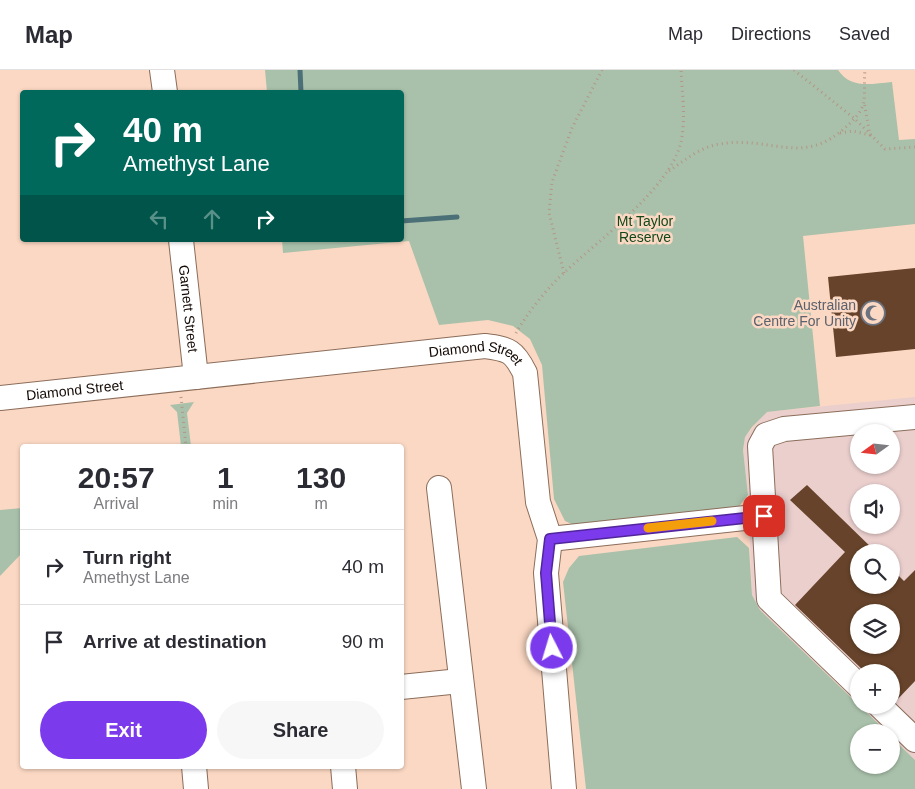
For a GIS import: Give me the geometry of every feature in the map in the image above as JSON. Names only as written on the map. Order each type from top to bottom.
[{"type":"street","points":[[162,70],[165,90]]},
{"type":"street","name":"Garnett Street","points":[[181,242],[188,378]]},
{"type":"street","name":"Diamond Street","points":[[0,398],[485,346],[506,349],[517,358],[525,373],[538,502],[550,539],[546,573],[564,789]]},
{"type":"street","points":[[850,677],[770,599],[760,446],[766,435],[784,429],[915,417]]},
{"type":"street","points":[[439,488],[474,789]]},
{"type":"street","points":[[550,539],[764,516]]},
{"type":"street","points":[[404,687],[460,681]]},
{"type":"street","points":[[890,714],[911,731]]},
{"type":"street","points":[[194,769],[196,789]]},
{"type":"street","points":[[343,769],[345,789]]},
{"type":"path","points":[[564,273],[549,213],[552,182],[572,128],[602,70]]},
{"type":"path","points":[[668,171],[680,143],[682,127],[681,70]]},
{"type":"path","points":[[794,70],[855,118],[885,149],[915,147]]},
{"type":"path","points":[[865,70],[864,102],[870,135]]},
{"type":"path","points":[[506,349],[520,326],[564,273],[632,212],[668,171],[702,149],[720,144],[758,142],[787,148],[805,148],[823,144],[840,133],[855,118],[864,102]]},
{"type":"path","points":[[840,133],[853,131],[870,135]]},
{"type":"path","points":[[186,444],[188,378]]},
{"type":"shaded area","points":[[915,397],[915,760],[900,746],[900,724],[879,724],[868,714],[900,714],[900,664],[850,664],[850,696],[760,610],[752,595],[748,495],[743,450],[745,437],[766,412]]},
{"type":"green space","name":"Mt Taylor Reserve","points":[[265,70],[838,70],[843,76],[855,83],[892,82],[899,140],[915,139],[915,224],[803,236],[820,406],[767,412],[752,427],[745,437],[743,450],[748,495],[736,510],[578,527],[565,521],[554,499],[542,365],[530,339],[513,326],[488,320],[439,325],[409,241],[404,241],[404,90],[267,90]]},
{"type":"green space","name":"Mt Taylor Reserve","points":[[282,242],[398,242],[283,253]]},
{"type":"green space","points":[[194,402],[187,413],[191,444],[181,444],[177,412],[170,405]]},
{"type":"green space","points":[[20,508],[20,555],[0,576],[0,510]]},
{"type":"green space","points":[[737,537],[749,548],[752,595],[760,610],[850,696],[850,714],[868,714],[879,724],[850,724],[850,774],[900,774],[900,746],[915,760],[915,789],[586,789],[563,582],[569,568],[579,556]]},
{"type":"building","name":"Australian Centre For Unity","points":[[915,268],[915,349],[836,357],[828,277]]},
{"type":"building","points":[[807,485],[850,527],[850,534],[857,534],[868,544],[850,544],[850,594],[900,594],[900,577],[904,581],[915,570],[915,681],[900,697],[900,664],[857,664],[795,605],[845,552],[790,500]]},
{"type":"waterway","points":[[300,70],[301,90]]},
{"type":"waterway","points":[[404,221],[457,217]]},
{"type":"slow traffic","points":[[648,528],[712,521]]},
{"type":"place","name":"Australian Centre For Unity","points":[[873,313]]},
{"type":"route","points":[[552,648],[546,573],[550,539],[764,516]]}]
